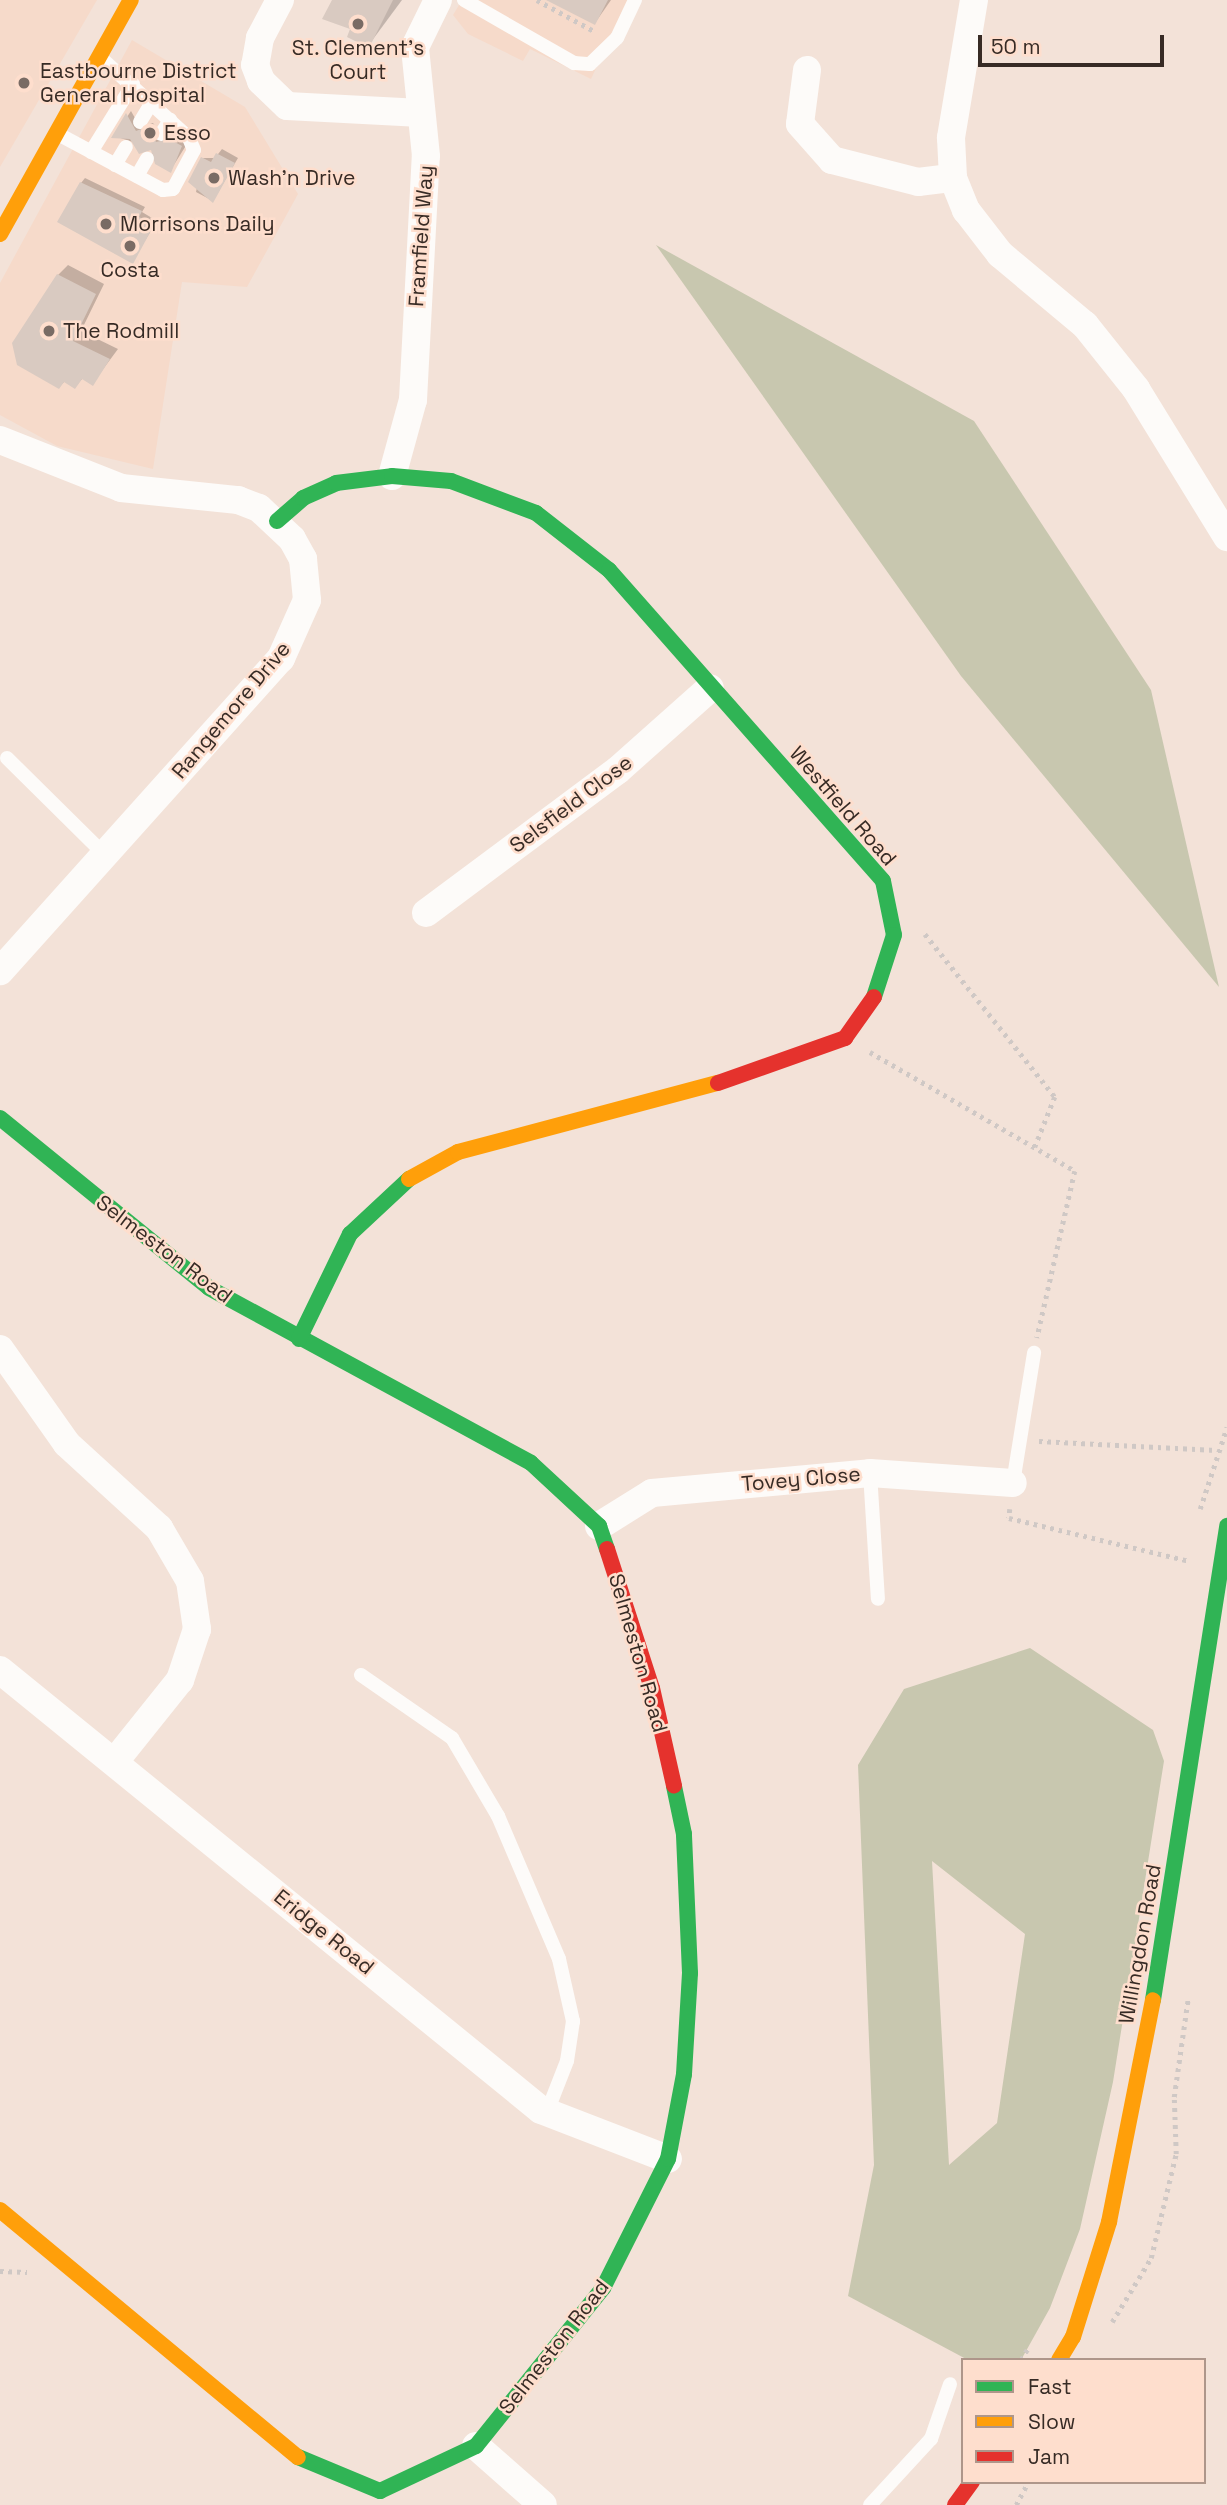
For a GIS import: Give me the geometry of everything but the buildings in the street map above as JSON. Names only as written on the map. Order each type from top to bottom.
[{"type":"street","points":[[0,234],[131,0]]},
{"type":"street","points":[[280,0],[260,38],[255,65],[261,80],[287,106],[421,114]]},
{"type":"street","name":"Framfield Way","points":[[392,476],[413,400],[426,156],[415,47],[438,0]]},
{"type":"street","points":[[974,0],[951,138],[953,178],[981,234],[1085,325],[1136,389],[1227,537]]},
{"type":"street","points":[[807,70],[800,124],[832,160],[918,182],[953,178]]},
{"type":"street","name":"Rangemore Drive","points":[[0,440],[121,488],[238,500],[277,521],[303,559],[304,617],[281,658],[0,971]]},
{"type":"street","name":"Westfield Road","points":[[277,521],[303,498],[336,482],[392,476],[451,481],[536,513],[609,570],[710,688],[883,881],[894,935],[883,985],[845,1038]]},
{"type":"street","name":"Selsfield Close","points":[[426,913],[618,770],[710,688]]},
{"type":"street","points":[[299,1339],[350,1234],[409,1179],[458,1152],[773,1068],[845,1038]]},
{"type":"street","name":"Selmeston Road","points":[[0,1118],[209,1288],[531,1463],[599,1526],[652,1688],[684,1834],[690,1973],[684,2074],[668,2159],[603,2288],[476,2446],[382,2498],[309,2466],[0,2210]]},
{"type":"street","points":[[0,1349],[67,1444],[159,1528],[190,1581],[197,1629],[180,1680],[115,1761]]},
{"type":"street","name":"Tovey Close","points":[[599,1526],[652,1493],[870,1473],[1013,1483]]},
{"type":"street","name":"Willingdon Road","points":[[1060,2358],[1073,2337],[1109,2222],[1164,1947],[1227,1526]]},
{"type":"street","name":"Eridge Road","points":[[0,1670],[547,2112],[668,2159]]},
{"type":"street","points":[[476,2446],[543,2505]]},
{"type":"street","points":[[956,2505],[971,2484]]},
{"type":"lane","points":[[464,0],[574,63],[590,64],[617,38],[635,0]]},
{"type":"lane","points":[[57,134],[137,176],[173,190],[194,150],[170,120],[133,83],[100,57]]},
{"type":"lane","points":[[91,152],[133,83]]},
{"type":"lane","points":[[140,122],[152,102]]},
{"type":"lane","points":[[162,134],[170,120]]},
{"type":"lane","points":[[115,165],[126,147]]},
{"type":"lane","points":[[137,176],[147,159]]},
{"type":"lane","points":[[7,758],[104,855]]},
{"type":"lane","points":[[1013,1483],[1034,1353]]},
{"type":"lane","points":[[870,1473],[878,1599]]},
{"type":"lane","points":[[361,1675],[452,1738],[498,1816],[559,1959],[573,2021],[568,2062],[547,2112]]},
{"type":"lane","points":[[870,2505],[931,2439],[950,2384]]},
{"type":"path","points":[[537,0],[596,33]]},
{"type":"path","points":[[917,924],[1055,1097],[1035,1147]]},
{"type":"path","points":[[845,1038],[1075,1171],[1034,1353]]},
{"type":"path","points":[[1199,1517],[1216,1450],[1227,1427]]},
{"type":"path","points":[[1020,1440],[1216,1450]]},
{"type":"path","points":[[1013,1483],[1009,1518],[1190,1561]]},
{"type":"path","points":[[1189,1574],[1193,1552]]},
{"type":"path","points":[[1022,2358],[1033,2339]]},
{"type":"path","points":[[1016,2505],[1027,2484]]},
{"type":"shaded area","name":"Eastbourne District General Hospital","points":[[0,0],[97,0],[0,167]]},
{"type":"shaded area","points":[[462,0],[628,0],[591,79],[530,49],[523,61],[468,34],[453,15]]},
{"type":"shaded area","points":[[132,40],[245,107],[298,194],[247,287],[182,282],[153,469],[57,446],[0,415],[0,283]]},
{"type":"green space","points":[[656,245],[974,421],[1151,690],[1219,987],[961,676]]},
{"type":"green space","points":[[1030,1648],[1153,1730],[1164,1761],[1113,2082],[1080,2229],[1050,2308],[1022,2358],[964,2358],[848,2296],[874,2165],[858,1765],[904,1689]],"holes":[[[932,1861],[1025,1934],[997,2123],[949,2165]]]},
{"type":"traffic: fast","points":[[277,521],[303,498],[336,483],[392,476],[451,481],[536,513],[609,570],[883,881],[894,935],[874,997]]},
{"type":"traffic: fast","points":[[0,1118],[209,1288],[531,1463],[599,1526],[607,1549]]},
{"type":"traffic: fast","points":[[299,1339],[350,1234],[409,1179]]},
{"type":"traffic: fast","points":[[1153,2000],[1227,1526]]},
{"type":"traffic: fast","points":[[298,2457],[380,2491],[476,2446],[603,2288],[668,2159],[684,2074],[690,1973],[684,1834],[674,1786]]},
{"type":"traffic: slow","points":[[0,234],[131,0]]},
{"type":"traffic: slow","points":[[409,1179],[458,1152],[718,1083]]},
{"type":"traffic: slow","points":[[1060,2358],[1073,2337],[1109,2222],[1153,2000]]},
{"type":"traffic: slow","points":[[0,2210],[298,2457]]},
{"type":"traffic: jam","points":[[718,1083],[845,1038],[874,997]]},
{"type":"traffic: jam","points":[[607,1549],[652,1688],[674,1786]]},
{"type":"traffic: jam","points":[[955,2505],[971,2484]]},
{"type":"place","name":"St. Clement's Court","points":[[358,24]]},
{"type":"place","name":"Eastbourne District General Hospital","points":[[24,83]]},
{"type":"place","name":"Esso","points":[[150,133]]},
{"type":"place","name":"Wash'n Drive","points":[[214,178]]},
{"type":"place","name":"Morrisons Daily","points":[[106,224]]},
{"type":"place","name":"Costa","points":[[130,246]]},
{"type":"place","name":"The Rodmill","points":[[49,331]]}]
